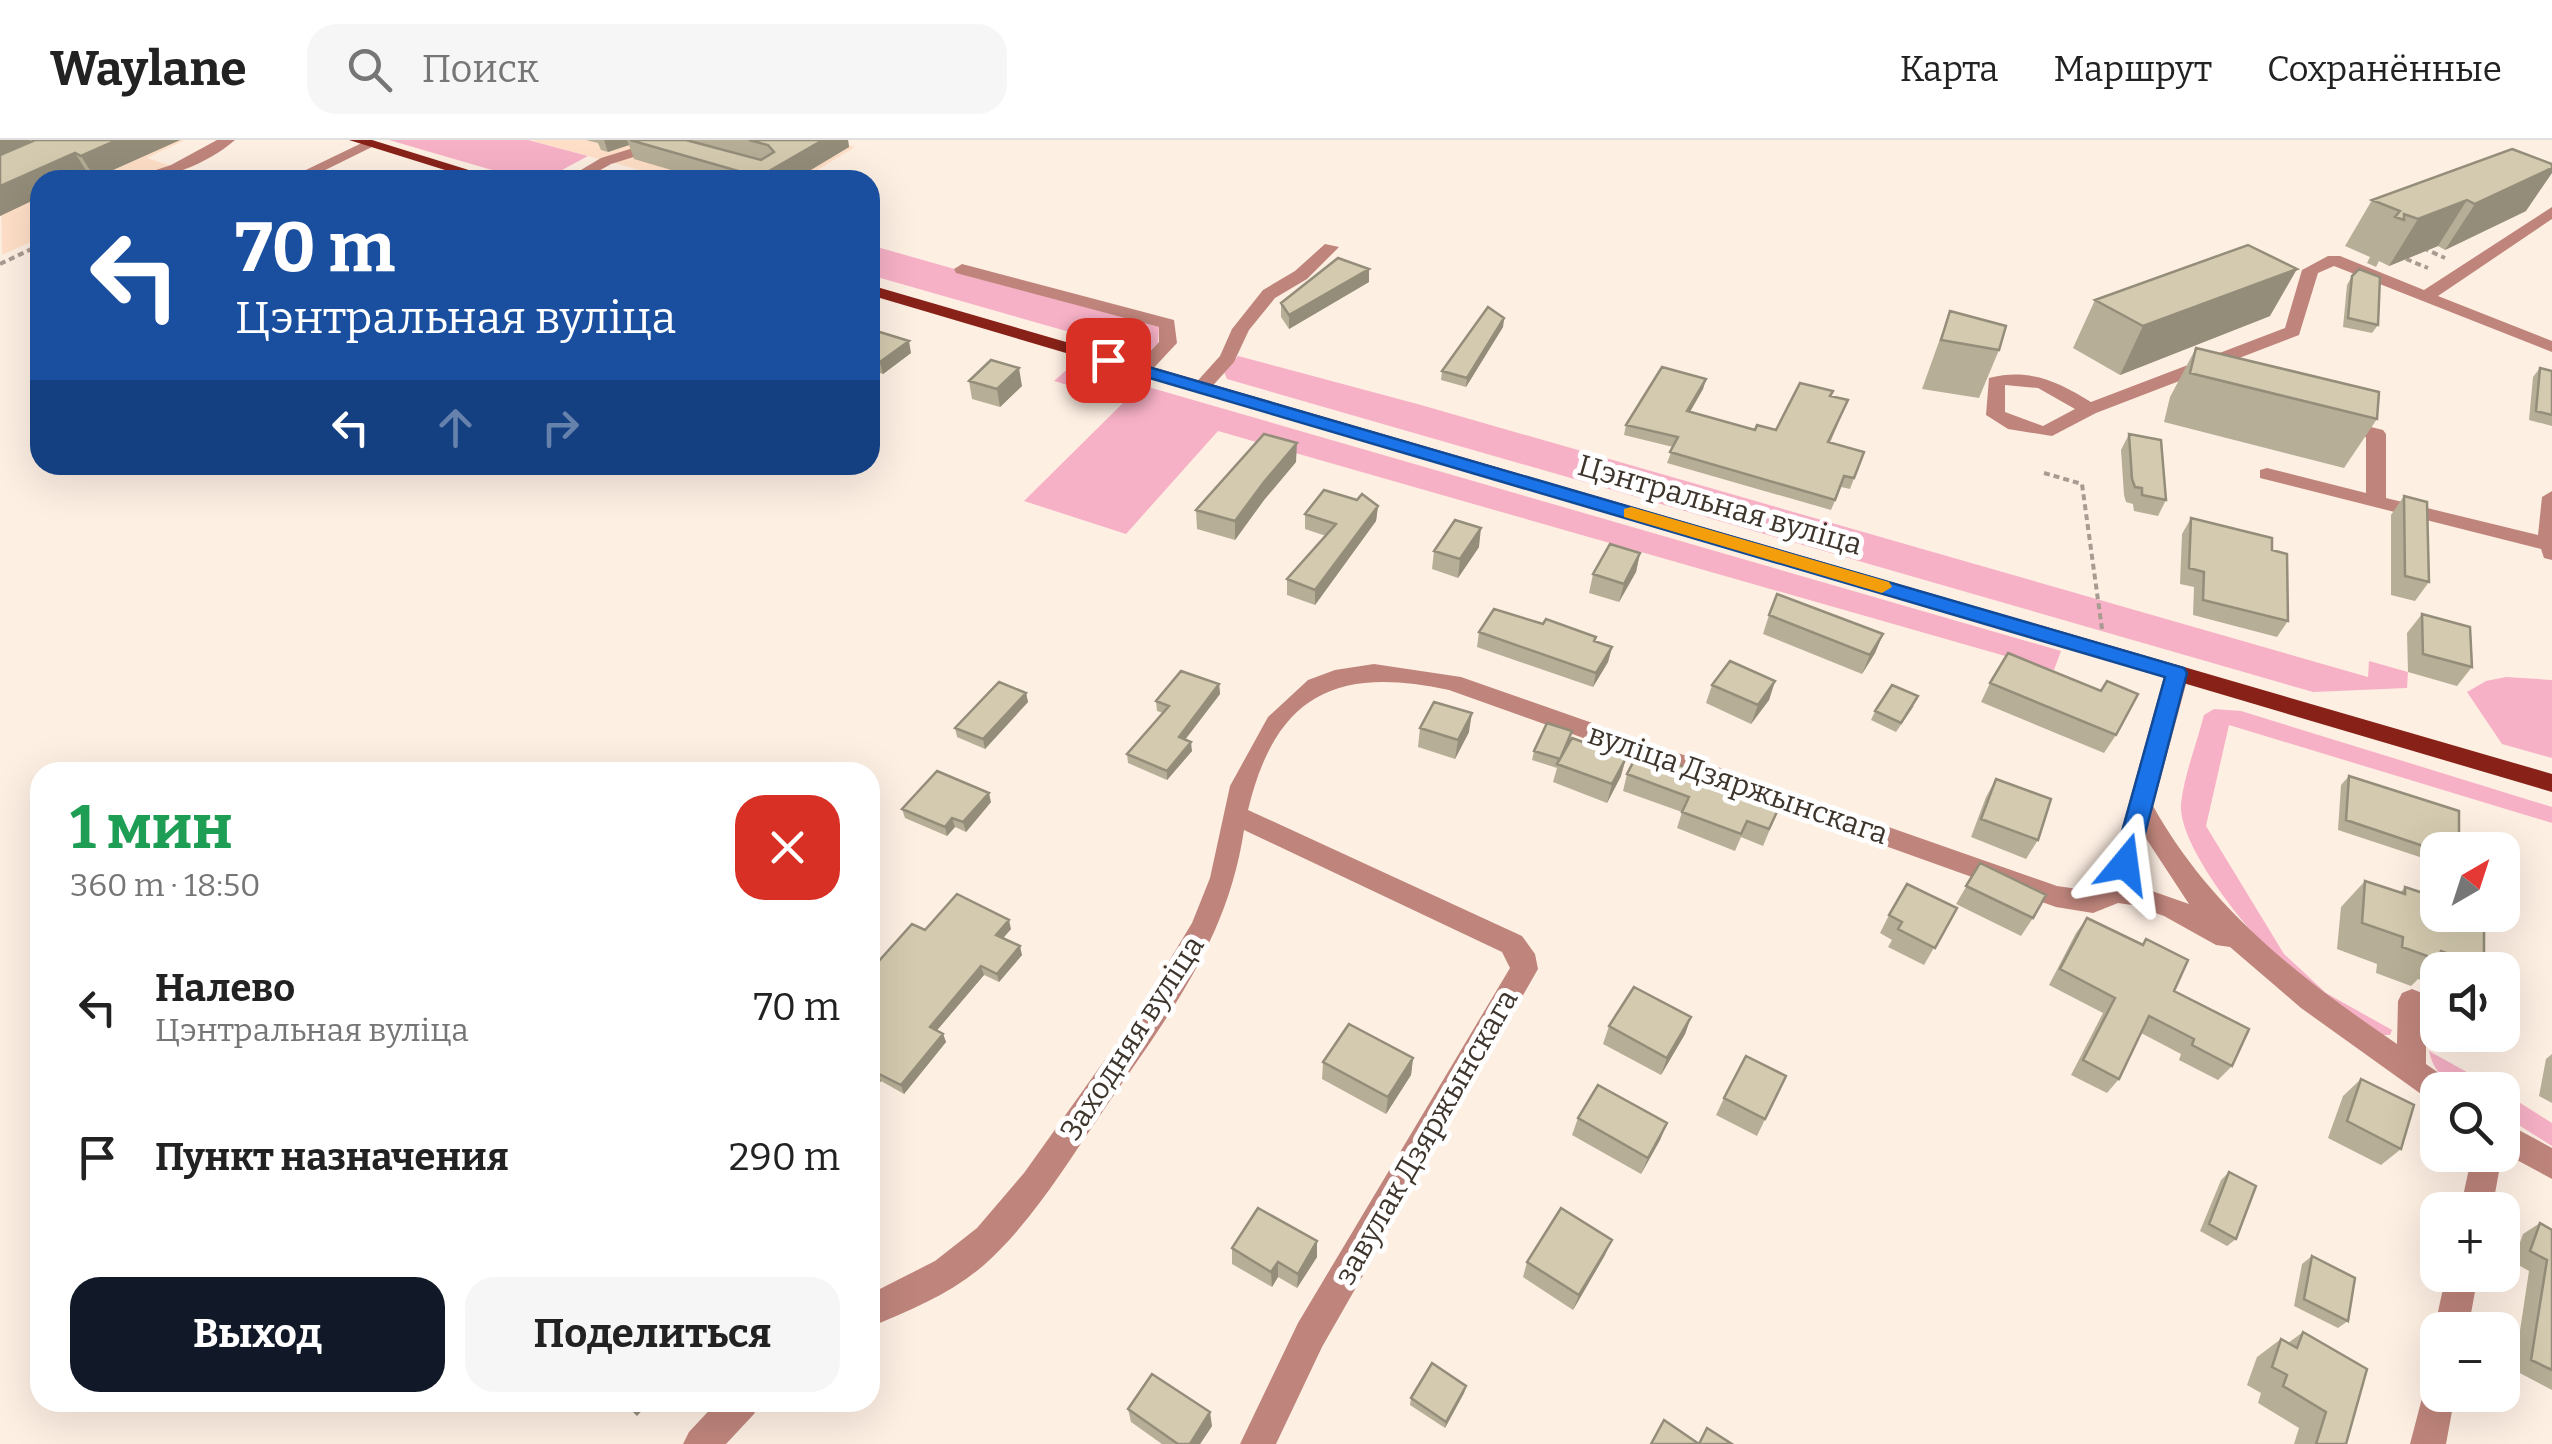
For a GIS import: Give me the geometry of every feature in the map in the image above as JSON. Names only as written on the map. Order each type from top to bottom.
[{"type":"main road","points":[[364,142],[459,170]]},
{"type":"main road","name":"Цэнтральная вуліца","points":[[880,293],[2552,783]]},
{"type":"street","points":[[169,170],[228,140]]},
{"type":"street","points":[[312,170],[364,142]]},
{"type":"street","points":[[590,170],[660,144],[678,148]]},
{"type":"street","points":[[2425,298],[2549,208]]},
{"type":"street","points":[[1200,388],[1228,358],[1241,329],[1269,294],[1301,275],[1332,248]]},
{"type":"street","points":[[2089,409],[2293,331],[2310,270],[2334,260],[2552,347]]},
{"type":"street","points":[[962,269],[1168,324],[1168,343],[1142,370]]},
{"type":"street","points":[[2160,384],[2196,392]]},
{"type":"street","points":[[2322,421],[2376,434],[2376,502]]},
{"type":"street","points":[[2268,474],[2376,502],[2550,538],[2552,497]]},
{"type":"street","name":"вуліца Дзяржынскага","points":[[1355,673],[1415,674],[1453,684],[2056,896],[2093,902],[2116,892],[2140,895],[2174,908],[2255,955]]},
{"type":"street","name":"Заходняя вуліца","points":[[880,1306],[966,1260],[1013,1216],[1176,982],[1220,890],[1234,814],[1252,762],[1276,720],[1304,693],[1326,680],[1355,673]]},
{"type":"street","points":[[2116,892],[2177,673]]},
{"type":"street","name":"вуліца Дзяржынскага","points":[[2142,807],[2158,842],[2255,955],[2300,993],[2420,1076]]},
{"type":"street","name":"завулак Дзяржынскага","points":[[1234,814],[1512,944],[1524,968],[1310,1335],[1258,1444]]},
{"type":"street","points":[[2411,1070],[2412,1002]]},
{"type":"street","points":[[2520,1145],[2552,1165]]},
{"type":"street","points":[[701,1444],[732,1412]]},
{"type":"street","points":[[2428,1444],[2435,1412]]},
{"type":"path","points":[[2412,244],[2448,259]]},
{"type":"path","points":[[0,264],[30,250]]},
{"type":"path","points":[[2406,259],[2431,270]]},
{"type":"path","points":[[2044,473],[2082,484],[2104,638]]},
{"type":"shaded area","points":[[0,140],[185,140],[147,158],[184,170],[30,170],[30,242],[2,255]]},
{"type":"shaded area","points":[[389,140],[528,140],[588,156],[562,170],[492,170]]},
{"type":"shaded area","points":[[529,140],[828,140],[855,147],[817,170],[640,170]]},
{"type":"shaded area","points":[[880,248],[1159,327],[1158,343],[1147,354],[880,278]]},
{"type":"shaded area","points":[[1238,356],[2368,677],[2369,661],[2408,672],[2407,688],[2313,692],[1227,379],[1224,372]]},
{"type":"shaded area","points":[[1072,365],[2061,651],[2054,670],[1218,431],[1126,534],[1024,501],[1124,402],[1054,381]]},
{"type":"shaded area","points":[[2506,677],[2552,680],[2552,758],[2502,744],[2467,692],[2486,681]]},
{"type":"shaded area","points":[[2214,709],[2241,711],[2552,807],[2552,823],[2229,725],[2206,826],[2284,954],[2326,993],[2392,1030],[2390,1035],[2381,1035],[2277,958],[2233,908],[2202,864],[2183,821],[2181,804],[2204,715]]},
{"type":"shaded area","points":[[2429,1052],[2467,1072],[2438,1072]]},
{"type":"shaded area","points":[[2520,1103],[2552,1123],[2552,1146],[2520,1126]]},
{"type":"building","points":[[35,140],[117,140],[81,156],[75,153],[30,170],[0,186],[0,155]]},
{"type":"building","points":[[630,140],[686,140],[761,160],[774,152],[768,145],[749,140],[823,140],[771,170],[735,170]]},
{"type":"building","points":[[2512,149],[2552,164],[2552,168],[2475,204],[2467,200],[2418,219],[2404,214],[2404,220],[2395,217],[2400,211],[2372,200]]},
{"type":"building","points":[[2248,245],[2297,269],[2143,326],[2095,300]]},
{"type":"building","points":[[1338,258],[1369,269],[1289,315],[1281,303]]},
{"type":"building","points":[[2359,269],[2380,277],[2378,325],[2348,318],[2352,276]]},
{"type":"building","points":[[1488,307],[1504,318],[1467,378],[1442,371]]},
{"type":"building","points":[[1950,311],[2006,326],[1999,350],[1941,340]]},
{"type":"building","points":[[880,332],[909,341],[880,362]]},
{"type":"building","points":[[2196,348],[2379,392],[2377,419],[2190,373]]},
{"type":"building","points":[[991,360],[1019,368],[997,389],[969,381]]},
{"type":"building","points":[[1662,367],[1706,379],[1687,411],[1755,430],[1757,425],[1776,430],[1800,383],[1833,391],[1830,396],[1848,400],[1828,442],[1864,452],[1854,478],[1844,476],[1835,500],[1670,452],[1678,437],[1626,425]]},
{"type":"building","points":[[2540,368],[2552,371],[2552,415],[2536,411]]},
{"type":"building","points":[[1264,434],[1297,443],[1235,521],[1196,510]]},
{"type":"building","points":[[2129,434],[2161,440],[2166,500],[2142,495],[2142,488],[2135,487]]},
{"type":"building","points":[[1324,490],[1357,500],[1362,494],[1378,506],[1315,590],[1287,579],[1336,524],[1305,514]]},
{"type":"building","points":[[2404,496],[2427,502],[2429,582],[2405,576]]},
{"type":"building","points":[[2191,518],[2272,538],[2272,550],[2287,554],[2288,621],[2203,600],[2204,572],[2189,568]]},
{"type":"building","points":[[1455,520],[1481,528],[1460,559],[1434,551]]},
{"type":"building","points":[[1610,544],[1640,553],[1624,584],[1593,574]]},
{"type":"building","points":[[1777,594],[1883,634],[1870,655],[1769,615]]},
{"type":"building","points":[[1494,609],[1543,624],[1546,619],[1612,647],[1596,673],[1479,632]]},
{"type":"building","points":[[2422,614],[2470,627],[2472,667],[2423,654]]},
{"type":"building","points":[[2008,653],[2101,691],[2107,681],[2138,694],[2116,735],[1990,683]]},
{"type":"building","points":[[1730,661],[1775,681],[1758,705],[1712,685]]},
{"type":"building","points":[[1181,671],[1219,684],[1179,737],[1191,742],[1167,771],[1127,754],[1169,706],[1156,701]]},
{"type":"building","points":[[999,682],[1026,693],[983,739],[955,728]]},
{"type":"building","points":[[1892,685],[1918,696],[1901,723],[1875,711]]},
{"type":"building","points":[[1434,702],[1472,713],[1458,740],[1420,728]]},
{"type":"building","points":[[1547,723],[1572,731],[1560,759],[1534,751]]},
{"type":"building","points":[[1572,738],[1626,758],[1612,784],[1557,764]]},
{"type":"building","points":[[1642,745],[1666,753],[1663,759],[1781,803],[1769,829],[1747,821],[1741,834],[1682,812],[1689,797],[1627,774]]},
{"type":"building","points":[[937,771],[989,793],[963,822],[952,818],[945,827],[902,809]]},
{"type":"building","points":[[2349,776],[2459,811],[2459,832],[2420,832],[2420,845],[2346,820]]},
{"type":"building","points":[[1996,779],[2051,799],[2038,840],[1981,819]]},
{"type":"building","points":[[1980,863],[2046,895],[2033,918],[1966,886]]},
{"type":"building","points":[[2365,881],[2405,894],[2405,887],[2420,892],[2420,932],[2484,932],[2484,952],[2420,954],[2402,947],[2403,937],[2362,923]]},
{"type":"building","points":[[1907,884],[1957,908],[1935,948],[1898,929],[1902,922],[1889,915]]},
{"type":"building","points":[[957,894],[1009,920],[996,935],[1020,946],[997,974],[981,966],[930,1027],[943,1034],[901,1085],[880,1074],[880,960],[912,924],[925,930]]},
{"type":"building","points":[[2087,918],[2143,945],[2146,939],[2188,960],[2174,991],[2249,1029],[2232,1066],[2192,1045],[2194,1039],[2149,1016],[2119,1079],[2083,1060],[2115,998],[2060,969]]},
{"type":"building","points":[[1634,987],[1691,1017],[1667,1058],[1609,1026]]},
{"type":"building","points":[[1349,1024],[1413,1058],[1388,1097],[1323,1062]]},
{"type":"building","points":[[1746,1056],[1786,1076],[1765,1119],[1724,1098]]},
{"type":"building","points":[[2361,1079],[2414,1105],[2401,1149],[2347,1121]]},
{"type":"building","points":[[1598,1085],[1667,1123],[1648,1158],[1578,1118]]},
{"type":"building","points":[[2229,1172],[2256,1186],[2236,1239],[2209,1224]]},
{"type":"building","points":[[1258,1208],[1317,1241],[1298,1274],[1278,1262],[1271,1272],[1232,1248]]},
{"type":"building","points":[[1561,1208],[1612,1240],[1579,1295],[1527,1262]]},
{"type":"building","points":[[2540,1223],[2552,1230],[2552,1370],[2531,1360],[2547,1260],[2530,1251]]},
{"type":"building","points":[[2312,1256],[2355,1278],[2348,1321],[2304,1299]]},
{"type":"building","points":[[2303,1332],[2367,1369],[2346,1444],[2316,1444],[2326,1412],[2283,1386],[2287,1375],[2272,1367],[2281,1339],[2297,1348]]},
{"type":"building","points":[[1432,1363],[1466,1386],[1446,1422],[1411,1398]]},
{"type":"building","points":[[1152,1374],[1210,1412],[1190,1444],[1178,1444],[1128,1409]]},
{"type":"building","points":[[1664,1420],[1699,1444],[1651,1444]]},
{"type":"building","points":[[1707,1428],[1732,1444],[1699,1444]]},
{"type":"slow traffic","points":[[1631,513],[1882,587]]},
{"type":"route","points":[[1108,360],[2177,673],[2125,864]]}]
